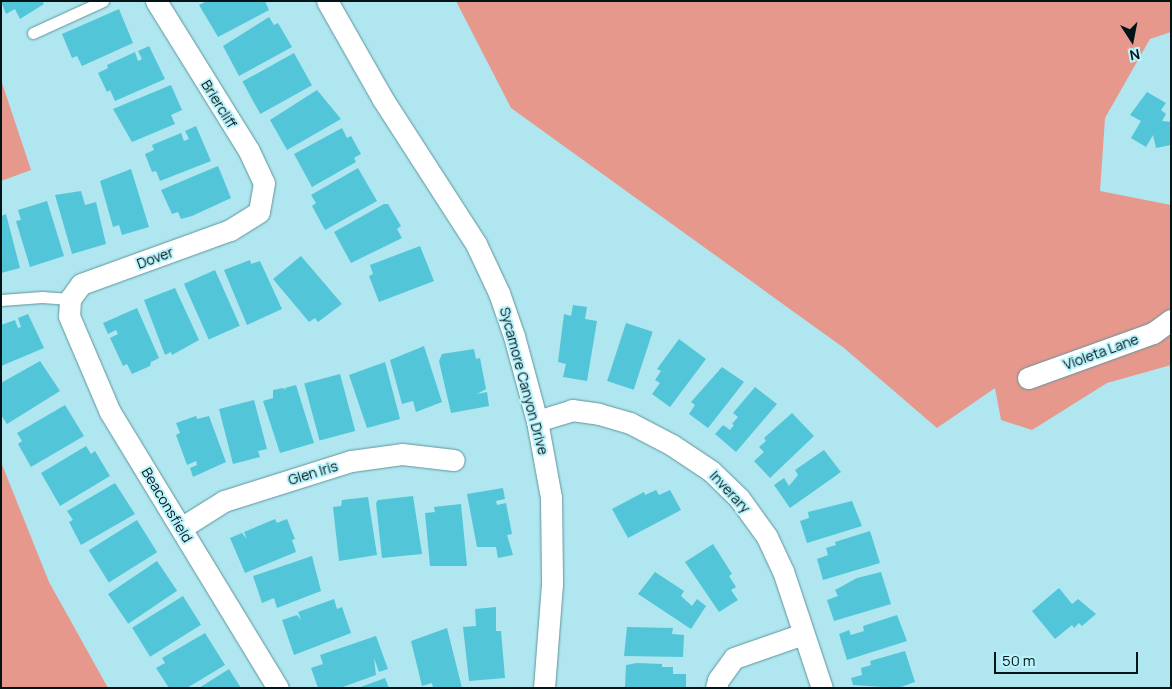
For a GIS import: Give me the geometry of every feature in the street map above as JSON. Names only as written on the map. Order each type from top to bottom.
[{"type":"street","name":"Briercliff","points":[[156,1],[252,159],[264,183],[259,212]]},
{"type":"street","name":"Sycamore Canyon Drive","points":[[326,1],[382,98],[476,244],[508,318],[537,421],[552,515],[552,584],[544,688]]},
{"type":"street","name":"Dover","points":[[69,308],[81,284],[230,230],[259,212]]},
{"type":"street","name":"Beaconsfield","points":[[69,308],[110,412],[278,688]]},
{"type":"street","name":"Violeta Lane","points":[[1028,378],[1153,333],[1171,320]]},
{"type":"street","name":"Inverary","points":[[537,421],[572,410],[599,414],[630,423],[656,436],[711,471],[739,498],[767,537],[783,571],[822,688]]},
{"type":"street","name":"Glen Iris","points":[[181,528],[224,501],[351,461],[402,454],[454,460]]},
{"type":"street","points":[[716,688],[718,680],[734,658],[803,634]]},
{"type":"lane","points":[[33,33],[103,1]]},
{"type":"lane","points":[[1,300],[42,297],[69,308]]},
{"type":"shaded area","points":[[456,1],[1171,1],[1171,32],[1150,39],[1105,118],[1100,191],[1171,205],[1171,365],[1107,383],[1032,430],[1001,420],[995,388],[937,428],[844,348],[511,108]]},
{"type":"shaded area","points":[[1,80],[31,170],[1,181]]},
{"type":"shaded area","points":[[1,462],[49,582],[108,688],[1,688]]},
{"type":"building","points":[[1,1],[42,1],[44,4],[20,19],[15,9],[6,14]]},
{"type":"building","points":[[207,1],[265,1],[269,10],[218,37],[199,5]]},
{"type":"building","points":[[119,9],[133,43],[82,66],[77,56],[72,58],[62,34]]},
{"type":"building","points":[[269,17],[274,25],[278,23],[292,47],[239,76],[223,46]]},
{"type":"building","points":[[149,46],[165,79],[115,101],[110,90],[107,92],[98,73],[108,68],[107,65],[135,52],[138,61],[142,59],[138,51]]},
{"type":"building","points":[[294,53],[312,85],[260,114],[242,82]]},
{"type":"building","points":[[171,85],[182,110],[171,115],[175,124],[132,142],[113,109]]},
{"type":"building","points":[[317,90],[341,119],[287,150],[270,120]]},
{"type":"building","points":[[1147,92],[1166,103],[1161,110],[1166,114],[1162,121],[1171,122],[1171,145],[1156,148],[1153,135],[1146,147],[1131,138],[1141,121],[1130,115]]},
{"type":"building","points":[[196,126],[211,161],[160,181],[156,171],[152,172],[145,154],[154,150],[152,145],[181,133],[184,141],[189,139],[185,131]]},
{"type":"building","points":[[342,128],[347,138],[351,136],[361,154],[354,158],[356,162],[312,187],[294,154]]},
{"type":"building","points":[[218,166],[231,198],[181,219],[178,212],[172,214],[161,190]]},
{"type":"building","points":[[358,168],[377,201],[325,230],[312,206],[316,203],[311,195]]},
{"type":"building","points":[[131,169],[149,227],[122,235],[119,225],[113,227],[100,181]]},
{"type":"building","points":[[81,191],[85,205],[96,202],[106,244],[72,254],[55,195]]},
{"type":"building","points":[[47,201],[64,256],[30,267],[16,221],[21,220],[18,210]]},
{"type":"building","points":[[384,204],[388,204],[401,226],[397,229],[402,238],[351,263],[334,232]]},
{"type":"building","points":[[6,214],[20,268],[1,273],[1,216]]},
{"type":"building","points":[[420,246],[434,281],[379,302],[369,276],[373,274],[370,265]]},
{"type":"building","points":[[301,256],[342,304],[318,322],[315,318],[309,322],[273,279]]},
{"type":"building","points":[[250,260],[251,264],[260,261],[282,309],[247,325],[224,270]]},
{"type":"building","points":[[215,270],[240,326],[209,340],[184,284]]},
{"type":"building","points":[[175,288],[199,340],[172,355],[171,352],[165,355],[144,300]]},
{"type":"building","points":[[573,305],[587,307],[585,319],[597,321],[587,381],[563,377],[566,364],[558,362],[564,314],[571,316]]},
{"type":"building","points":[[137,308],[159,358],[151,362],[150,366],[132,374],[127,364],[123,366],[110,338],[118,334],[116,330],[108,334],[103,323]]},
{"type":"building","points":[[28,314],[44,348],[1,366],[1,325],[15,320],[18,328],[21,327],[18,318]]},
{"type":"building","points":[[626,323],[653,332],[634,390],[607,381]]},
{"type":"building","points":[[679,339],[706,359],[670,407],[652,394],[660,383],[655,380],[661,371],[657,369]]},
{"type":"building","points":[[424,346],[442,402],[416,412],[413,401],[402,404],[390,360]]},
{"type":"building","points":[[474,349],[476,359],[480,358],[486,389],[477,394],[487,392],[489,406],[451,413],[439,361],[442,354]]},
{"type":"building","points":[[40,361],[60,391],[7,424],[1,415],[1,383]]},
{"type":"building","points":[[385,362],[400,419],[367,428],[349,375]]},
{"type":"building","points":[[722,367],[744,382],[708,428],[689,414],[695,405],[691,402]]},
{"type":"building","points":[[340,374],[355,431],[320,441],[304,384]]},
{"type":"building","points":[[296,385],[314,443],[280,453],[263,401],[273,398],[273,390],[283,388],[286,390],[285,388]]},
{"type":"building","points":[[755,387],[777,404],[736,452],[715,434],[723,425],[730,430],[738,417],[733,413]]},
{"type":"building","points":[[254,400],[267,449],[258,451],[260,457],[233,464],[219,409]]},
{"type":"building","points":[[65,405],[84,436],[31,467],[18,444],[22,441],[17,433]]},
{"type":"building","points":[[792,413],[814,436],[770,478],[754,461],[764,452],[759,447],[766,441],[764,438]]},
{"type":"building","points":[[196,416],[197,419],[209,416],[226,462],[193,477],[190,468],[197,465],[196,461],[187,465],[176,435],[180,433],[176,423]]},
{"type":"building","points":[[86,446],[91,454],[95,451],[110,476],[60,506],[41,473]]},
{"type":"building","points":[[824,450],[841,472],[790,508],[774,485],[784,478],[789,486],[798,475],[795,470]]},
{"type":"building","points":[[115,483],[135,514],[81,545],[69,522],[73,520],[67,511]]},
{"type":"building","points":[[503,488],[505,499],[496,501],[497,505],[506,503],[512,534],[507,535],[513,555],[498,558],[496,547],[477,547],[467,494]]},
{"type":"building","points":[[656,490],[659,495],[670,490],[681,510],[628,538],[612,509],[644,492],[645,495]]},
{"type":"building","points":[[413,496],[422,554],[382,558],[376,503],[378,500]]},
{"type":"building","points":[[368,497],[377,555],[339,561],[333,507],[341,506],[342,500]]},
{"type":"building","points":[[852,501],[862,526],[807,543],[800,521],[809,518],[808,512]]},
{"type":"building","points":[[461,504],[467,566],[430,566],[425,513],[435,512],[434,507]]},
{"type":"building","points":[[275,519],[277,523],[287,519],[295,539],[292,540],[296,552],[245,573],[230,538],[242,533],[247,539],[244,532]]},
{"type":"building","points":[[137,520],[157,552],[109,582],[89,550]]},
{"type":"building","points":[[870,531],[880,563],[823,580],[817,559],[828,555],[826,548],[836,545],[835,542]]},
{"type":"building","points":[[713,544],[732,574],[729,576],[736,587],[731,590],[738,600],[719,612],[685,562]]},
{"type":"building","points":[[312,556],[321,591],[277,608],[274,598],[262,603],[253,576]]},
{"type":"building","points":[[157,561],[177,591],[128,624],[108,594]]},
{"type":"building","points":[[655,572],[684,591],[681,596],[692,606],[697,599],[706,606],[691,629],[638,594]]},
{"type":"building","points":[[881,572],[891,604],[834,621],[827,600],[838,596],[835,590],[857,578]]},
{"type":"building","points":[[1059,588],[1072,604],[1078,599],[1096,614],[1082,626],[1079,623],[1074,628],[1072,625],[1055,639],[1032,611]]},
{"type":"building","points":[[183,596],[201,625],[150,657],[132,628]]},
{"type":"building","points":[[334,599],[337,609],[342,607],[351,633],[294,655],[282,620],[297,615],[301,620],[298,612]]},
{"type":"building","points":[[496,607],[496,631],[501,631],[505,678],[469,681],[463,627],[476,626],[475,609]]},
{"type":"building","points":[[897,615],[907,641],[847,660],[839,634],[849,630],[851,635],[864,631],[863,626]]},
{"type":"building","points":[[627,627],[673,628],[672,634],[684,635],[683,657],[624,656]]},
{"type":"building","points":[[447,628],[462,688],[433,688],[432,683],[422,686],[411,641]]},
{"type":"building","points":[[205,633],[225,665],[187,688],[169,688],[156,668],[165,663],[162,658]]},
{"type":"building","points":[[376,636],[388,669],[379,672],[374,658],[376,675],[340,688],[318,688],[311,668],[323,664],[320,655]]},
{"type":"building","points":[[905,651],[915,682],[898,688],[853,685],[851,678],[862,675],[861,668],[871,665],[870,661]]},
{"type":"building","points":[[637,663],[662,664],[662,667],[673,667],[673,674],[686,674],[686,688],[625,688],[626,665]]},
{"type":"building","points":[[229,669],[241,688],[199,688]]},
{"type":"building","points":[[385,678],[389,688],[358,688]]}]
